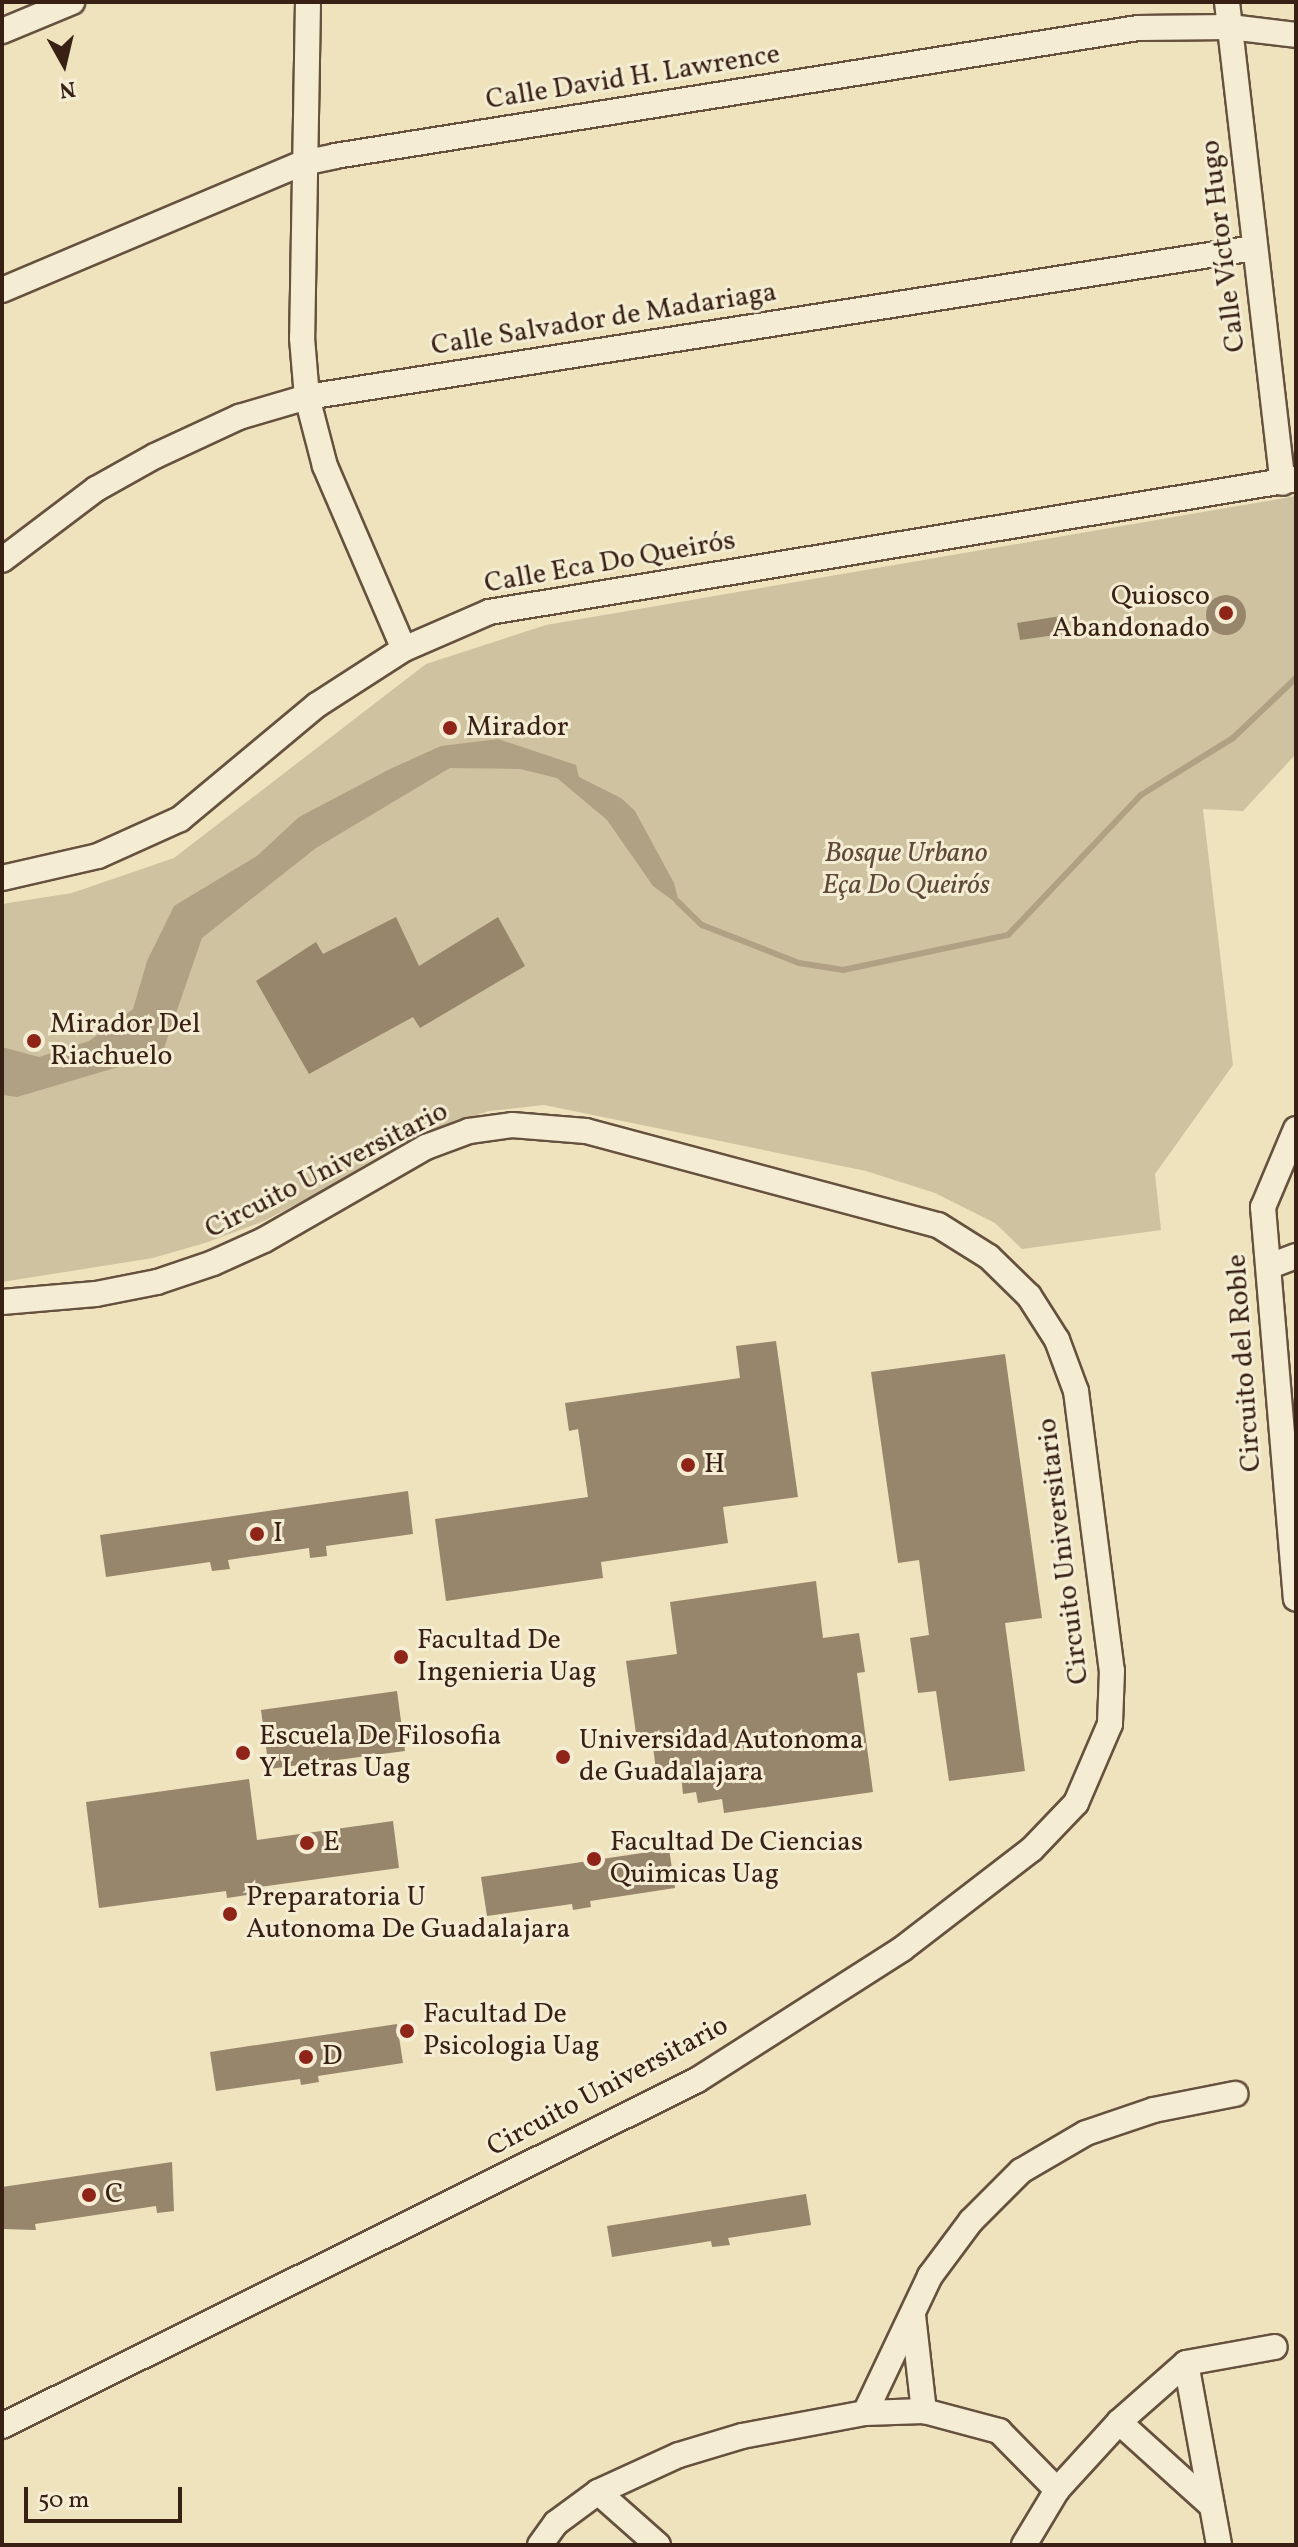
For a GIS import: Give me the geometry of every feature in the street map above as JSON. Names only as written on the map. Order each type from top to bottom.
[{"type":"street","points":[[2,31],[72,2]]},
{"type":"street","points":[[308,2],[302,338],[307,397],[325,466],[404,649]]},
{"type":"street","name":"Calle Víctor Hugo","points":[[1227,2],[1254,248],[1290,481]]},
{"type":"street","name":"Calle David H. Lawrence","points":[[2,290],[303,163],[1138,28],[1230,27],[1296,35]]},
{"type":"street","name":"Calle Salvador de Madariaga","points":[[2,560],[96,489],[155,456],[239,417],[307,397],[1254,248]]},
{"type":"street","name":"Calle Eca Do Queirós","points":[[2,878],[98,856],[180,819],[317,705],[404,649],[489,612],[1290,481]]},
{"type":"street","name":"Circuito Universitario","points":[[2,1302],[96,1294],[157,1282],[213,1263],[426,1147],[469,1131],[512,1125],[586,1131],[938,1225],[989,1257],[1029,1296],[1057,1340],[1076,1391],[1112,1671],[1110,1724],[1076,1803],[1032,1849],[902,1949],[697,2080],[2,2426]]},
{"type":"street","name":"Circuito del Roble","points":[[1296,1129],[1263,1207],[1288,1447],[1296,1599]]},
{"type":"street","points":[[1270,1266],[1296,1256]]},
{"type":"street","points":[[865,2413],[930,2276],[971,2221],[1021,2171],[1086,2133],[1154,2110],[1235,2094]]},
{"type":"street","points":[[913,2315],[924,2411]]},
{"type":"street","points":[[1024,2545],[1057,2490],[1119,2422],[1186,2363],[1275,2347]]},
{"type":"street","points":[[1186,2363],[1219,2545]]},
{"type":"street","points":[[540,2545],[556,2523],[598,2492],[679,2455],[742,2436],[865,2413],[924,2411],[999,2431],[1057,2490]]},
{"type":"street","points":[[1119,2422],[1212,2506]]},
{"type":"street","points":[[598,2492],[658,2545]]},
{"type":"green space","name":"Bosque Urbano Eça Do Queirós","points":[[1296,496],[1296,754],[1243,811],[1203,809],[1233,1065],[1155,1174],[1161,1230],[1022,1249],[995,1223],[935,1193],[866,1171],[544,1105],[489,1111],[410,1136],[331,1186],[264,1221],[208,1242],[153,1258],[2,1282],[2,904],[72,893],[174,858],[426,664],[546,625]]},
{"type":"shaded area","points":[[498,739],[576,765],[579,777],[621,798],[635,811],[674,883],[680,906],[653,886],[607,820],[557,778],[520,769],[450,768],[316,848],[202,938],[162,1054],[17,1097],[2,1095],[2,1047],[39,1057],[89,1041],[133,1009],[147,961],[174,906],[257,856],[299,817],[390,769],[441,746]]},
{"type":"building","name":"Quiosco Abandonado","points":[[1226,595],[1240,601],[1246,615],[1240,629],[1226,635],[1212,629],[1206,615],[1212,601]]},
{"type":"building","points":[[1061,616],[1063,634],[1020,640],[1017,623]]},
{"type":"building","points":[[396,917],[419,966],[498,917],[525,966],[420,1028],[413,1017],[309,1074],[256,981],[316,942],[323,954]]},
{"type":"building","name":"H","points":[[776,1341],[798,1497],[723,1507],[728,1543],[601,1562],[603,1578],[446,1601],[435,1519],[588,1497],[578,1429],[569,1431],[565,1403],[740,1378],[736,1346]]},
{"type":"building","points":[[1005,1354],[1042,1618],[1005,1623],[1025,1771],[949,1781],[936,1691],[918,1693],[910,1638],[929,1635],[919,1560],[898,1563],[871,1372]]},
{"type":"building","name":"I","points":[[408,1491],[413,1534],[326,1546],[327,1556],[310,1558],[309,1548],[228,1560],[230,1569],[212,1571],[210,1562],[106,1577],[100,1535]]},
{"type":"building","points":[[816,1581],[823,1638],[859,1633],[865,1672],[857,1673],[873,1792],[724,1813],[722,1799],[698,1803],[696,1792],[683,1794],[681,1775],[657,1778],[652,1739],[637,1741],[626,1661],[677,1654],[670,1602]]},
{"type":"building","points":[[397,1691],[405,1751],[269,1769],[261,1710]]},
{"type":"building","name":"E","points":[[249,1779],[257,1840],[393,1821],[399,1868],[253,1888],[254,1894],[227,1898],[226,1891],[99,1908],[86,1802]]},
{"type":"building","points":[[669,1849],[675,1888],[590,1901],[591,1907],[573,1910],[572,1904],[487,1916],[481,1877]]},
{"type":"building","name":"D","points":[[397,2024],[403,2063],[318,2076],[319,2082],[301,2085],[300,2079],[216,2091],[210,2052]]},
{"type":"building","name":"C","points":[[172,2162],[174,2211],[157,2213],[156,2206],[35,2224],[36,2230],[2,2229],[2,2187]]},
{"type":"building","points":[[806,2194],[811,2225],[728,2238],[730,2245],[712,2247],[711,2241],[612,2257],[607,2226]]},
{"type":"waterway","points":[[677,901],[702,925],[799,963],[843,970],[1008,935],[1141,795],[1233,738],[1296,678]]},
{"type":"place","name":"Quiosco Abandonado","points":[[1226,613]]},
{"type":"place","name":"Mirador","points":[[450,728]]},
{"type":"place","name":"Mirador Del Riachuelo","points":[[34,1041]]},
{"type":"place","name":"H","points":[[688,1465]]},
{"type":"place","name":"I","points":[[257,1534]]},
{"type":"place","name":"Facultad De Ingenieria Uag","points":[[401,1657]]},
{"type":"place","name":"Escuela De Filosofia Y Letras Uag","points":[[243,1753]]},
{"type":"place","name":"Universidad Autonoma de Guadalajara","points":[[563,1757]]},
{"type":"place","name":"E","points":[[307,1843]]},
{"type":"place","name":"Facultad De Ciencias Quimicas Uag","points":[[594,1859]]},
{"type":"place","name":"Preparatoria U Autonoma De Guadalajara","points":[[230,1914]]},
{"type":"place","name":"Facultad De Psicologia Uag","points":[[407,2031]]},
{"type":"place","name":"D","points":[[306,2057]]},
{"type":"place","name":"C","points":[[89,2195]]}]
